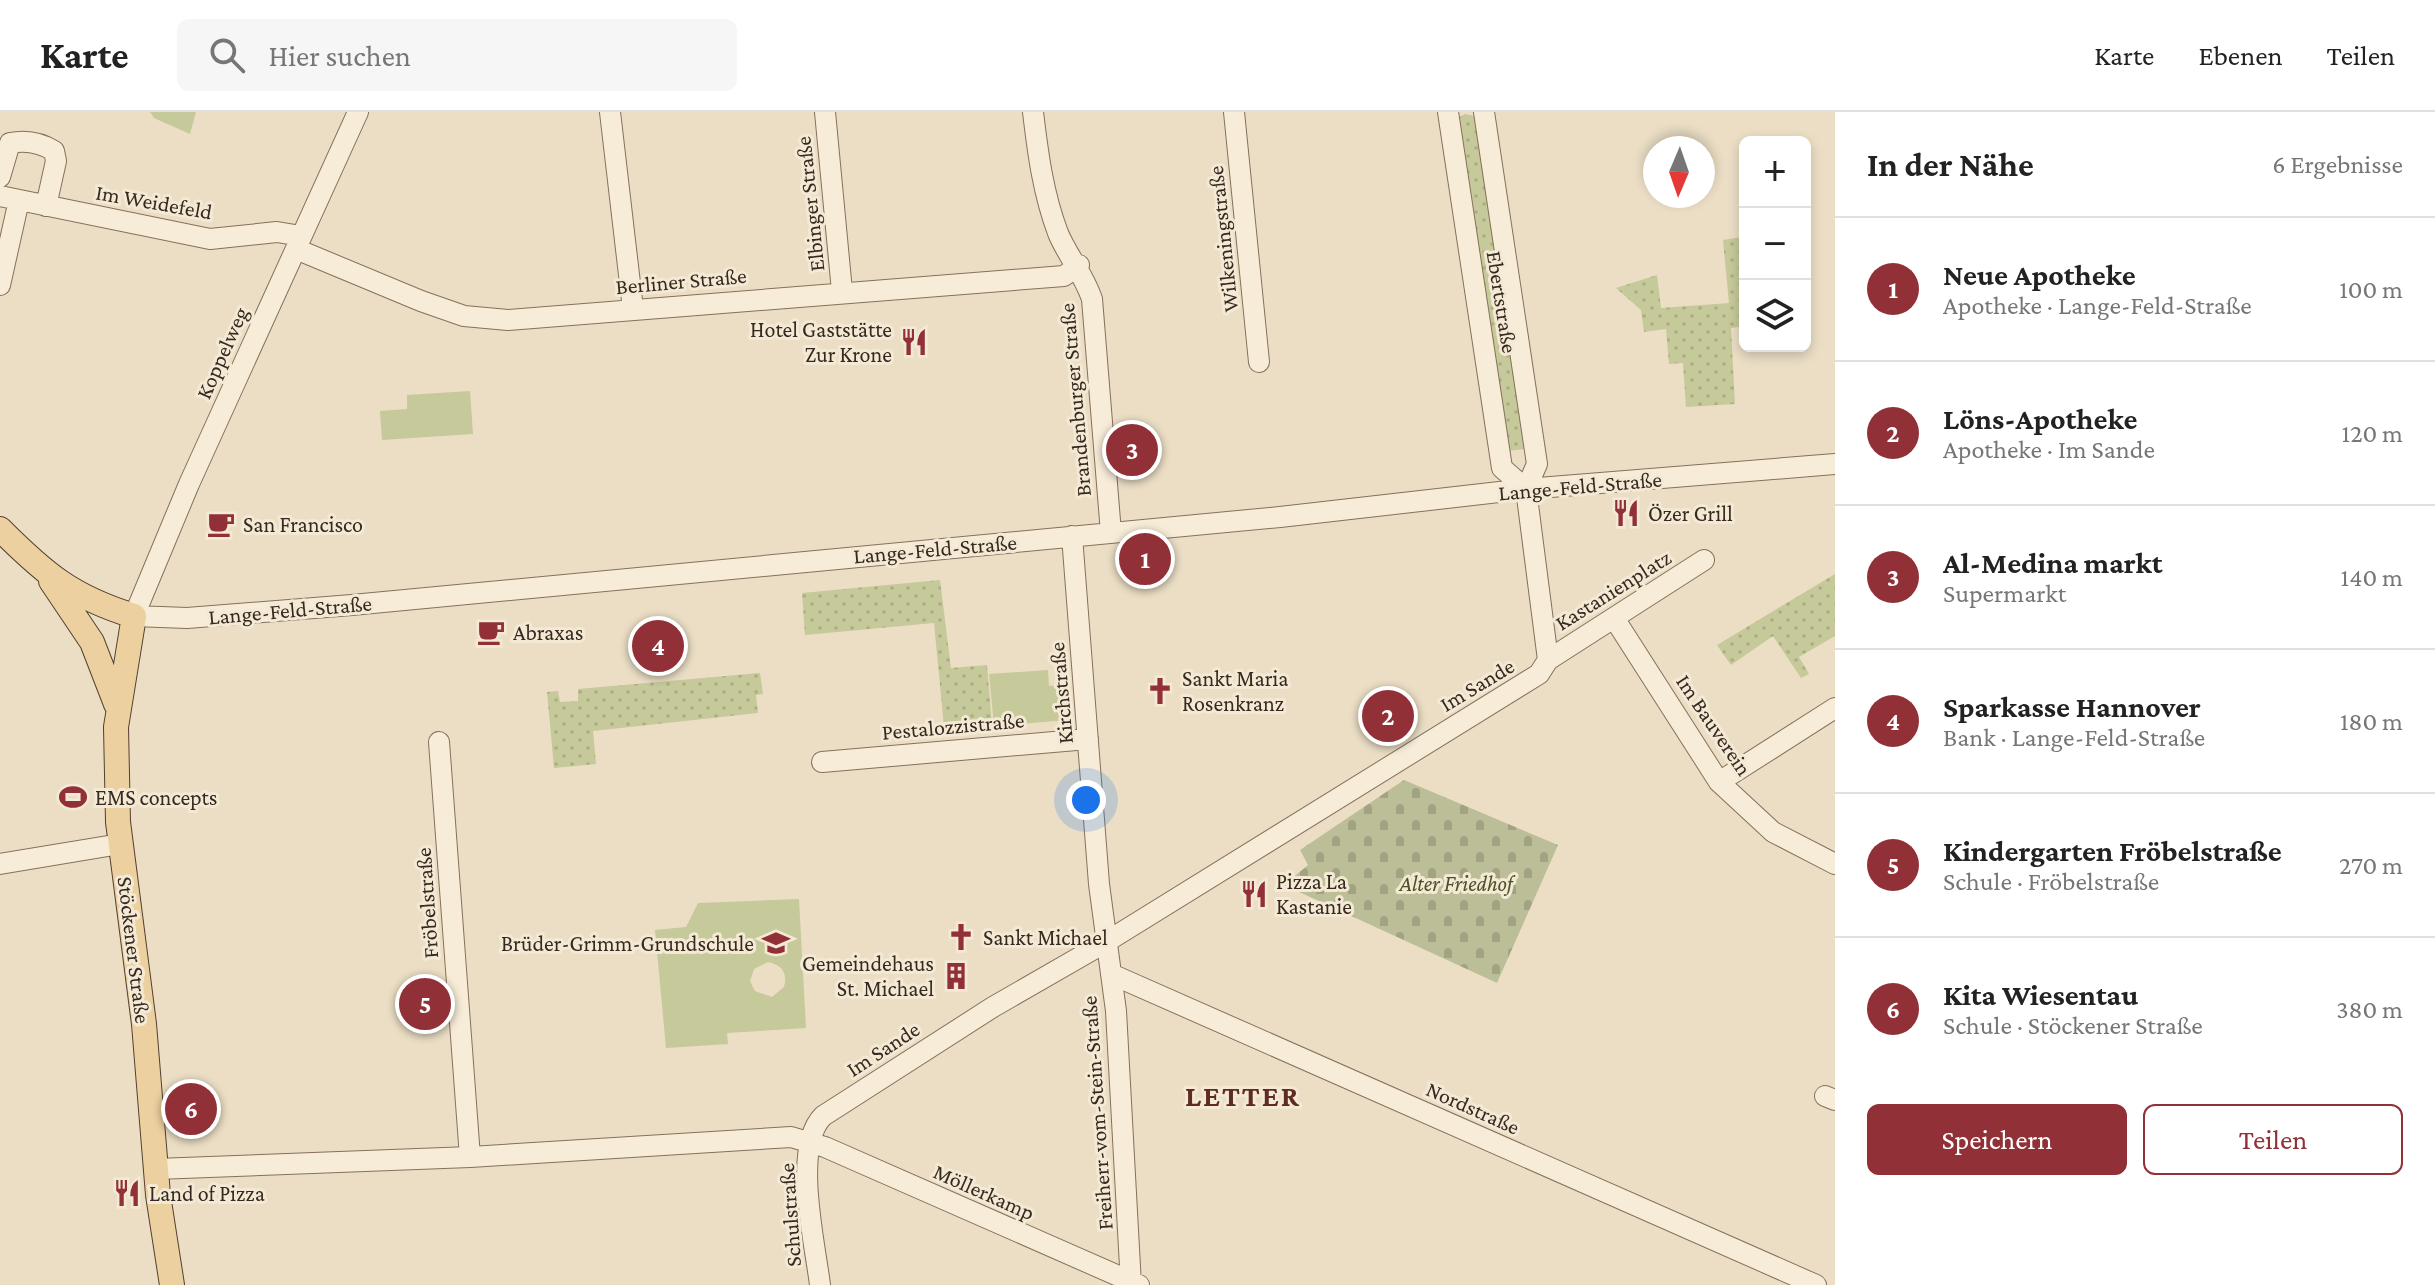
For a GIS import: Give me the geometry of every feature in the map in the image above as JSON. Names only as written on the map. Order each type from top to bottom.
[{"type":"main road","points":[[0,529],[46,572],[92,642],[117,709]]},
{"type":"main road","name":"Lange-Feld-Straße","points":[[46,572],[80,596],[134,616]]},
{"type":"main road","name":"Stöckener Straße","points":[[134,616],[117,709],[115,757],[120,844],[144,1024],[156,1169],[172,1285]]},
{"type":"street","name":"Koppelweg","points":[[134,616],[147,579],[358,112]]},
{"type":"street","points":[[610,112],[633,309]]},
{"type":"street","name":"Elbinger Straße","points":[[825,112],[842,291]]},
{"type":"street","name":"Brandenburger Straße","points":[[1033,112],[1040,177],[1060,237],[1079,265],[1092,299],[1111,533]]},
{"type":"street","name":"Wilkeningstraße","points":[[1234,112],[1259,362]]},
{"type":"street","name":"Ebertstraße","points":[[1448,112],[1502,468],[1526,489]]},
{"type":"street","name":"Ebertstraße","points":[[1484,112],[1537,464],[1526,489],[1548,660]]},
{"type":"street","points":[[0,177],[10,143],[23,140],[45,145],[54,151],[56,161],[46,206]]},
{"type":"street","name":"Im Weidefeld","points":[[10,198],[210,239],[277,232],[298,242]]},
{"type":"street","points":[[0,285],[10,198]]},
{"type":"street","name":"Berliner Straße","points":[[298,242],[464,316],[508,320],[842,291],[1064,276],[1079,265]]},
{"type":"street","name":"Lange-Feld-Straße","points":[[134,616],[195,618],[352,605],[1111,533],[1526,489],[1835,464]]},
{"type":"street","name":"Kirchstraße","points":[[1072,536],[1106,942]]},
{"type":"street","name":"Kastanienplatz","points":[[1548,660],[1704,560]]},
{"type":"street","name":"Im Bauverein","points":[[1614,618],[1719,782],[1773,832],[1835,864]]},
{"type":"street","name":"Im Sande","points":[[810,1141],[814,1125],[823,1116],[993,1007],[1106,942],[1539,674],[1548,660]]},
{"type":"street","points":[[1719,782],[1835,708]]},
{"type":"street","name":"Pestalozzistraße","points":[[822,762],[1088,739]]},
{"type":"street","name":"Fröbelstraße","points":[[439,742],[470,1157]]},
{"type":"street","points":[[0,864],[120,844]]},
{"type":"street","name":"Freiherr-vom-Stein-Straße","points":[[1106,942],[1134,1284]]},
{"type":"street","name":"Nordstraße","points":[[1111,974],[1816,1285]]},
{"type":"street","points":[[156,1169],[470,1157],[778,1137],[810,1141]]},
{"type":"street","name":"Möllerkamp","points":[[810,1141],[1134,1284]]},
{"type":"street","name":"Schulstraße","points":[[810,1141],[807,1170],[820,1285]]},
{"type":"green space","points":[[150,112],[196,112],[190,134],[154,118]]},
{"type":"green space","points":[[1465,114],[1475,116],[1525,449],[1507,451],[1458,118]]},
{"type":"green space","points":[[1739,237],[1739,327],[1731,328],[1735,404],[1686,407],[1683,363],[1669,364],[1666,329],[1644,332],[1641,310],[1616,288],[1657,275],[1661,308],[1729,303],[1723,240]]},
{"type":"green space","points":[[470,391],[473,434],[382,440],[380,411],[407,409],[407,395]]},
{"type":"green space","points":[[1835,574],[1835,636],[1799,657],[1809,674],[1801,678],[1773,636],[1731,665],[1717,645]]},
{"type":"green space","points":[[940,580],[951,668],[987,665],[992,725],[944,727],[934,623],[805,635],[802,593]]},
{"type":"green space","points":[[1048,670],[1049,686],[1064,684],[1068,720],[994,726],[989,674]]},
{"type":"green space","points":[[760,673],[763,694],[756,695],[758,713],[593,731],[596,764],[554,768],[547,692],[558,691],[560,702],[578,701],[578,689]]},
{"type":"green space","name":"Alter Friedhof","points":[[1404,780],[1558,845],[1497,983],[1284,885],[1308,865],[1300,850]]},
{"type":"green space","points":[[799,899],[806,1028],[727,1033],[728,1044],[666,1048],[655,930],[686,927],[698,903]],"holes":[[[768,962],[783,970],[785,978],[784,987],[772,997],[755,991],[750,981],[754,969]]]},
{"type":"place","name":"Hotel Gaststätte Zur Krone","points":[[914,342]]},
{"type":"place","name":"Al-Medina markt","points":[[1132,450]]},
{"type":"place","name":"Özer Grill","points":[[1626,513]]},
{"type":"place","name":"San Francisco","points":[[221,524]]},
{"type":"place","name":"Neue Apotheke","points":[[1145,559]]},
{"type":"place","name":"Abraxas","points":[[491,632]]},
{"type":"place","name":"Sparkasse Hannover","points":[[658,646]]},
{"type":"place","name":"Sankt Maria Rosenkranz","points":[[1160,691]]},
{"type":"place","name":"Löns-Apotheke","points":[[1388,716]]},
{"type":"place","name":"EMS concepts","points":[[73,797]]},
{"type":"place","name":"Pizza La Kastanie","points":[[1254,894]]},
{"type":"place","name":"Sankt Michael","points":[[961,937]]},
{"type":"place","name":"Brüder-Grimm-Grundschule","points":[[776,943]]},
{"type":"place","name":"Gemeindehaus St. Michael","points":[[956,976]]},
{"type":"place","name":"Kindergarten Fröbelstraße","points":[[425,1004]]},
{"type":"place","name":"Kita Wiesentau","points":[[191,1109]]},
{"type":"place","name":"Land of Pizza","points":[[127,1193]]},
{"type":"district","name":"LETTER","points":[[1243,1095]]}]
